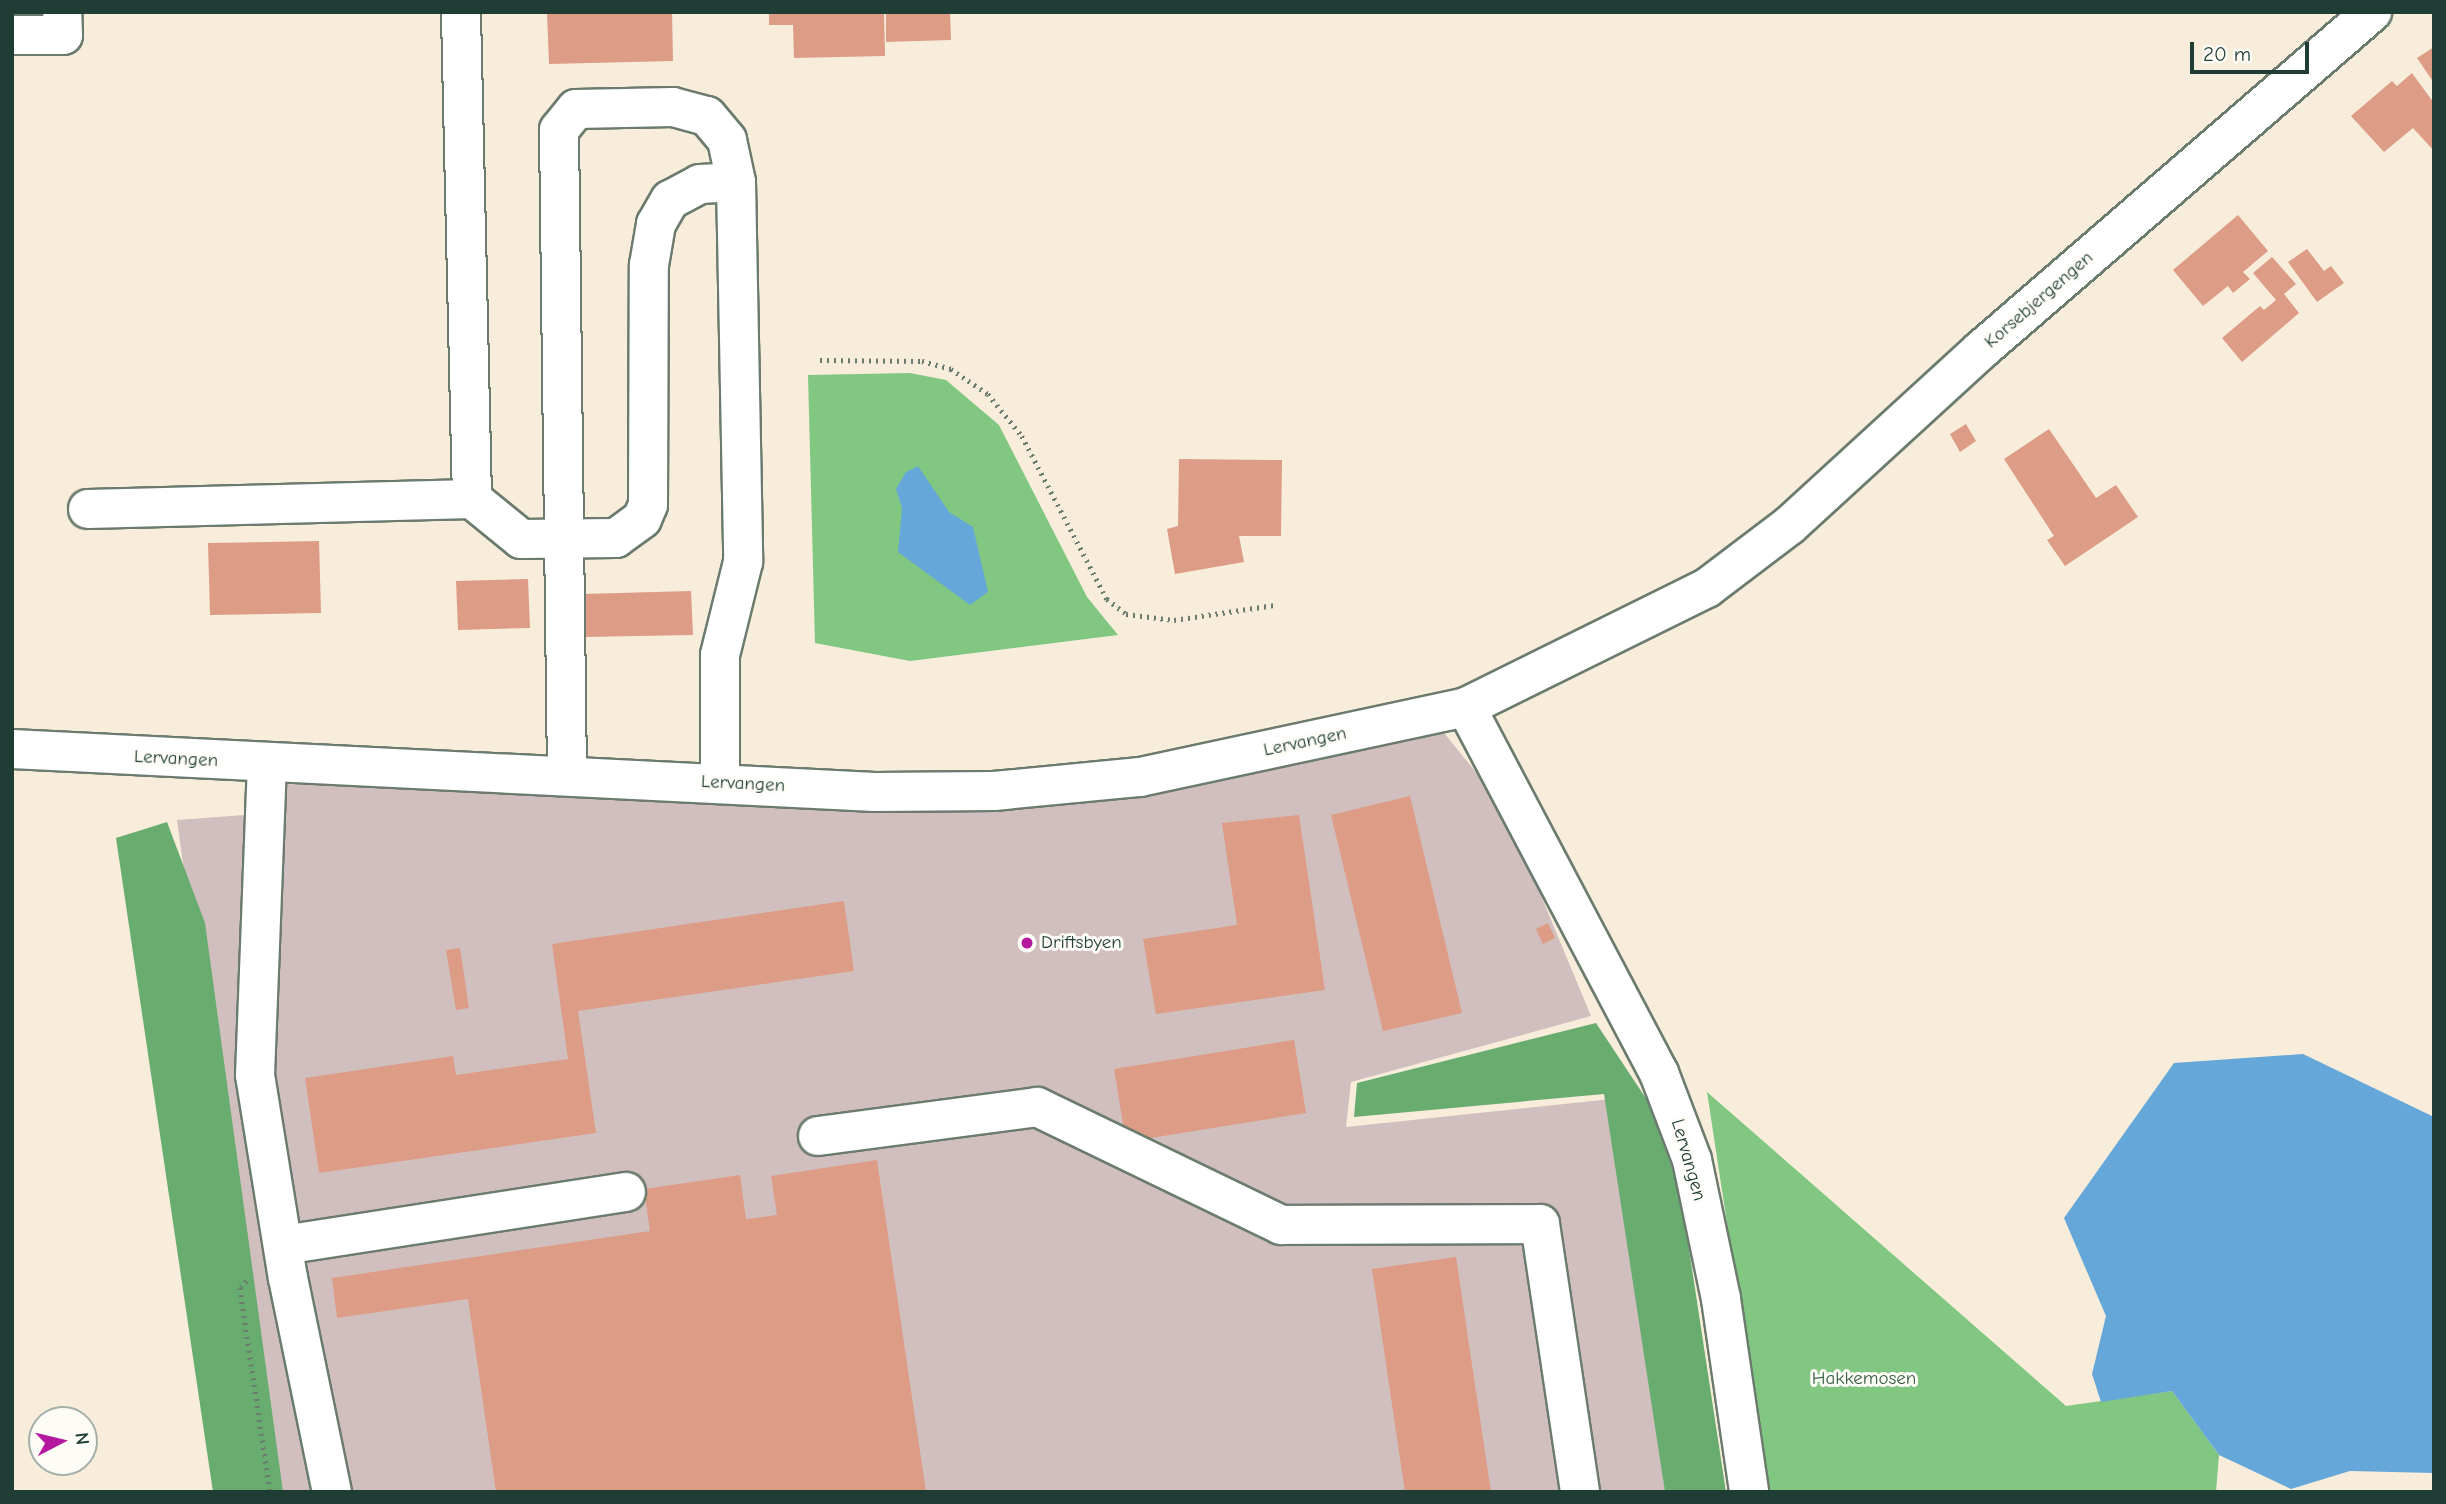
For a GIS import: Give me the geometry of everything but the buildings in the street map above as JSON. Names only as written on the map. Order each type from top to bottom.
[{"type":"street","points":[[12,35],[63,34],[62,12]]},
{"type":"street","points":[[461,12],[472,499]]},
{"type":"street","name":"Korsebjergengen","points":[[1707,588],[1790,525],[1981,350],[2372,12]]},
{"type":"street","points":[[567,775],[567,541],[559,130],[576,109],[673,107],[707,116],[727,140],[736,182],[743,562],[720,655],[720,783]]},
{"type":"street","points":[[88,509],[472,499],[521,539],[567,541],[616,538],[642,519],[648,505],[649,265],[656,224],[670,200],[699,184],[736,182]]},
{"type":"street","name":"Lervangen","points":[[12,749],[875,792],[981,792],[1126,778],[1465,707],[1707,588]]},
{"type":"street","name":"Lervangen","points":[[1465,707],[1659,1073],[1692,1160],[1721,1299],[1749,1492]]},
{"type":"street","points":[[267,763],[255,1075],[283,1245],[332,1492]]},
{"type":"street","points":[[818,1136],[1037,1108],[1281,1225],[1540,1224],[1580,1492]]},
{"type":"street","points":[[283,1245],[626,1192]]},
{"type":"path","points":[[820,360],[922,361],[951,369],[988,394],[1022,436],[1107,599],[1126,614],[1174,620],[1274,605]]},
{"type":"path","points":[[270,1492],[240,1288],[283,1245]]},
{"type":"shaded area","points":[[1407,727],[1445,734],[1504,807],[1591,1016],[1351,1082],[1346,1127],[1611,1099],[1665,1492],[270,1492],[177,820],[244,815],[245,783],[774,798],[851,808]]},
{"type":"green space","points":[[910,373],[946,380],[999,425],[1087,597],[1118,635],[910,661],[815,643],[808,375]]},
{"type":"green space","points":[[167,822],[205,923],[283,1492],[213,1492],[116,838]]},
{"type":"green space","points":[[1596,1023],[1647,1100],[1680,1190],[1726,1492],[1665,1492],[1604,1094],[1354,1117],[1357,1083]]},
{"type":"green space","name":"Hakkemosen","points":[[1707,1092],[2066,1406],[2172,1391],[2219,1455],[2216,1492],[1768,1492]]},
{"type":"water","points":[[918,466],[949,512],[973,527],[988,592],[970,605],[898,552],[902,508],[896,489],[906,472]]},
{"type":"water","points":[[2303,1054],[2434,1117],[2434,1473],[2350,1471],[2291,1489],[2219,1455],[2172,1391],[2101,1402],[2092,1374],[2106,1316],[2064,1218],[2174,1063]]},
{"type":"place","name":"Driftsbyen","points":[[1027,943]]}]
